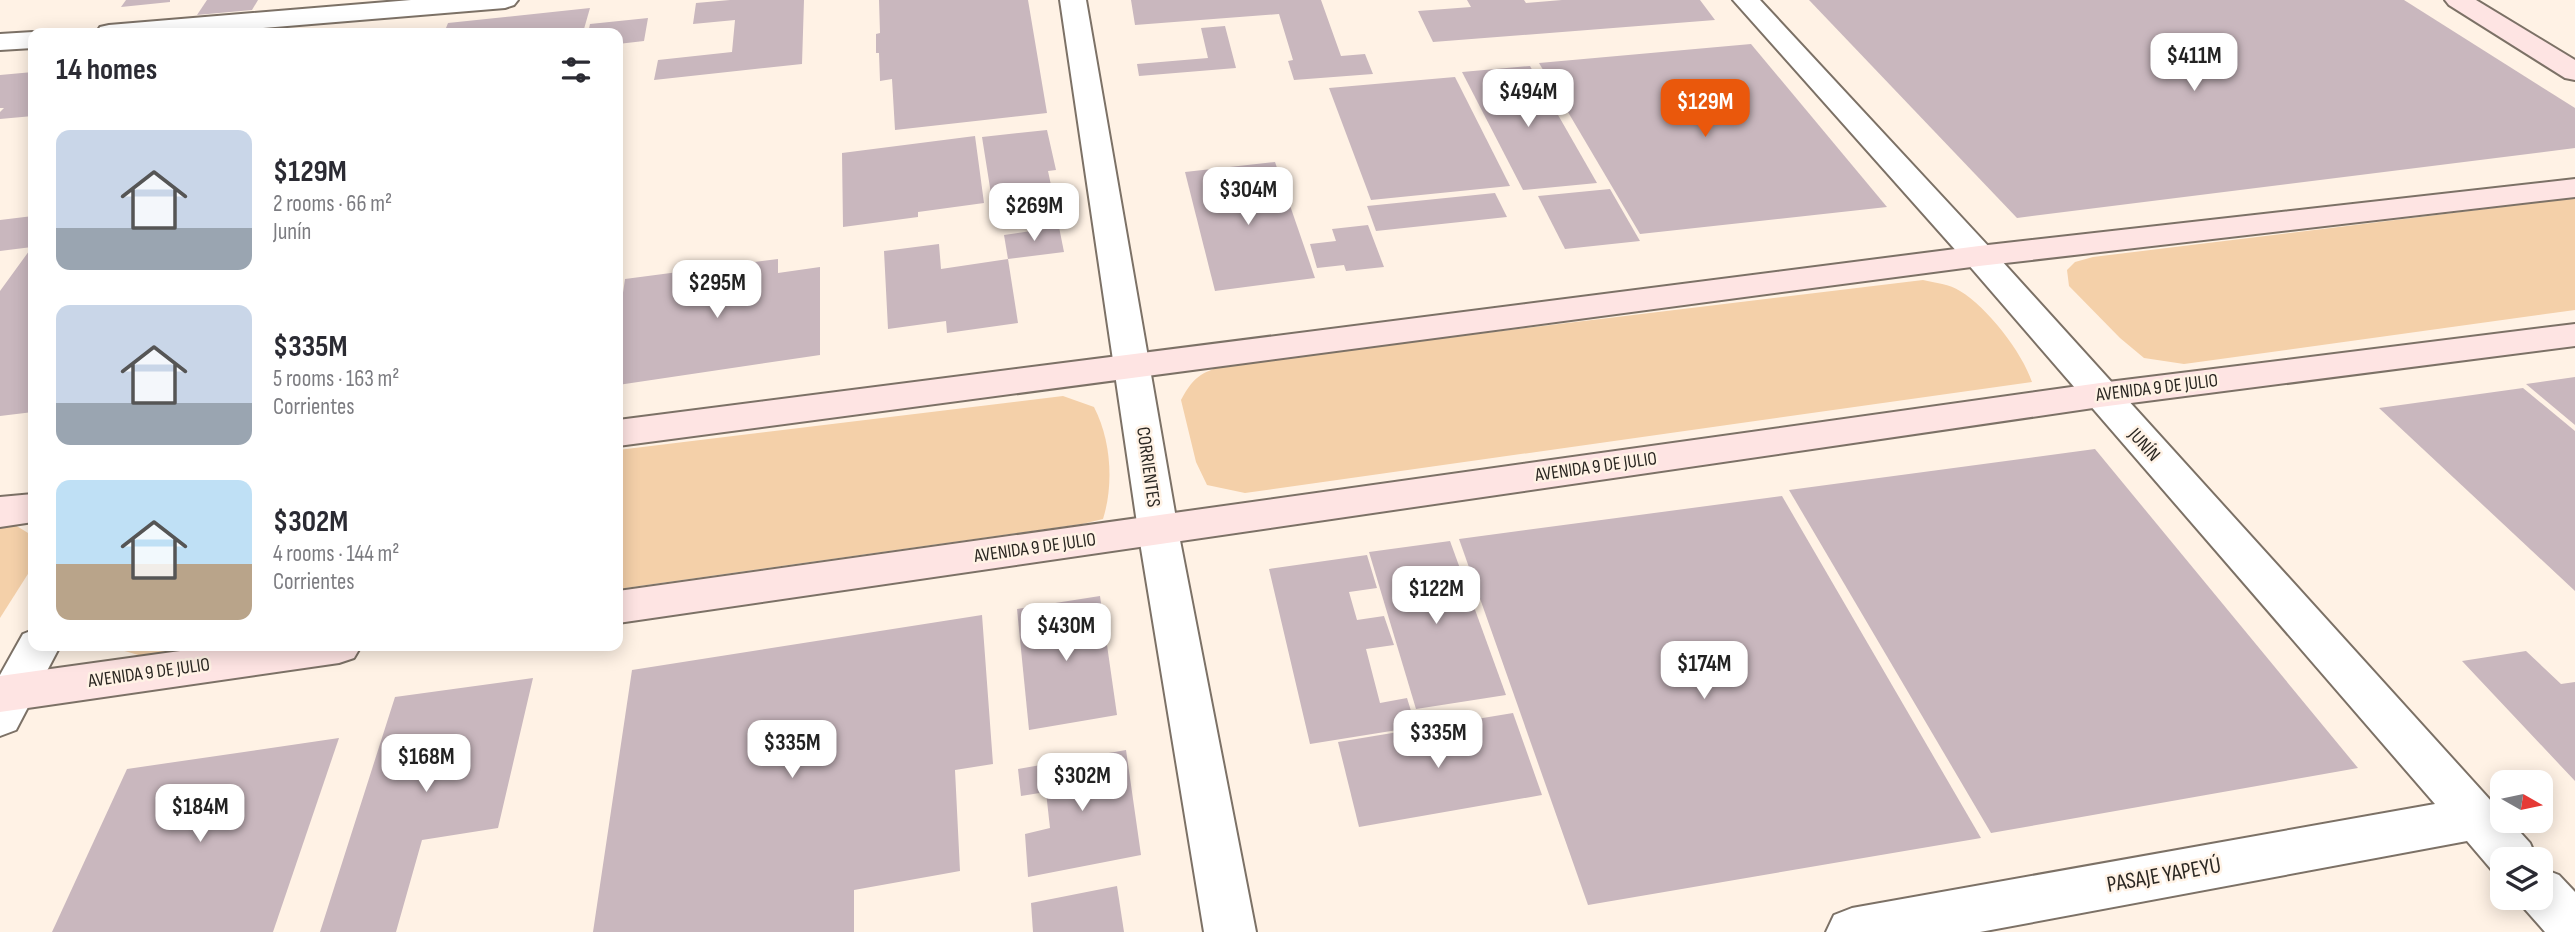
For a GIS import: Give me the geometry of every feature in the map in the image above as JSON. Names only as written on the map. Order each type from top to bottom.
[{"type":"main road","points":[[2462,2],[2575,55]]},
{"type":"main road","points":[[2462,2],[2575,72]]},
{"type":"main road","points":[[623,432],[1979,256],[2575,188]]},
{"type":"main road","name":"AVENIDA 9 DE JULIO","points":[[623,606],[2100,395],[2575,335]]},
{"type":"main road","points":[[0,512],[28,509]]},
{"type":"main road","name":"AVENIDA 9 DE JULIO","points":[[5,701],[310,651]]},
{"type":"street","points":[[184,28],[379,15],[505,0]]},
{"type":"street","name":"CORRIENTES","points":[[1073,0],[1158,530],[1230,932]]},
{"type":"street","name":"JUNÍN","points":[[1746,0],[1979,256],[2502,847]]},
{"type":"street","points":[[0,42],[28,40]]},
{"type":"street","points":[[5,701],[35,651]]},
{"type":"street","name":"PASAJE YAPEYÚ","points":[[1852,932],[2476,818]]},
{"type":"street","points":[[2553,904],[2575,929]]},
{"type":"shaded area","points":[[2575,198],[2575,310],[2184,364],[2144,358],[2120,338],[2069,286],[2067,270],[2075,262],[2093,257]]},
{"type":"shaded area","points":[[1923,280],[1956,289],[1981,308],[2012,344],[2032,382],[1245,493],[1207,485],[1196,462],[1181,400],[1201,375],[1230,364]]},
{"type":"shaded area","points":[[1063,396],[1094,407],[1107,448],[1109,491],[1103,519],[1082,524],[623,588],[623,449]]},
{"type":"shaded area","points":[[15,525],[28,533],[28,574],[0,618],[0,527]]},
{"type":"shaded area","points":[[124,651],[178,651],[142,656]]},
{"type":"building","points":[[126,0],[170,0],[170,2],[121,7]]},
{"type":"building","points":[[207,0],[258,0],[252,10],[197,15]]},
{"type":"building","points":[[804,0],[802,64],[654,80],[658,60],[732,52],[735,20],[693,24],[696,3]]},
{"type":"building","points":[[879,0],[1028,0],[1047,113],[895,130],[892,79],[880,81],[879,53],[876,53],[876,34],[880,33]]},
{"type":"building","points":[[1131,0],[1321,0],[1341,56],[1365,54],[1373,74],[1294,80],[1288,61],[1293,60],[1279,14],[1135,25]]},
{"type":"building","points":[[1467,0],[1524,0],[1526,3],[1562,0],[1700,0],[1715,20],[1433,42],[1418,11],[1471,7]]},
{"type":"building","points":[[1809,0],[2404,0],[2575,108],[2575,148],[2017,218]]},
{"type":"building","points":[[590,8],[584,28],[446,28],[448,23]]},
{"type":"building","points":[[648,18],[644,41],[623,43],[623,28],[589,28],[590,24]]},
{"type":"building","points":[[1225,26],[1236,68],[1139,76],[1137,64],[1208,58],[1201,28]]},
{"type":"building","points":[[1751,44],[1887,207],[1640,234],[1539,63]]},
{"type":"building","points":[[1530,66],[1597,183],[1523,190],[1462,72]]},
{"type":"building","points":[[28,72],[28,116],[0,119],[0,112],[4,108],[0,108],[0,75]]},
{"type":"building","points":[[1455,77],[1510,186],[1371,200],[1329,88]]},
{"type":"building","points":[[1047,130],[1056,170],[1048,171],[1055,204],[994,213],[982,137]]},
{"type":"building","points":[[975,136],[984,203],[918,212],[918,217],[843,227],[842,153]]},
{"type":"building","points":[[1275,162],[1315,278],[1215,291],[1185,172]]},
{"type":"building","points":[[1610,189],[1640,241],[1565,249],[1538,196]]},
{"type":"building","points":[[1495,193],[1507,217],[1376,231],[1367,206]]},
{"type":"building","points":[[28,217],[28,248],[0,251],[0,220]]},
{"type":"building","points":[[1368,225],[1384,267],[1346,271],[1344,265],[1317,268],[1310,244],[1336,241],[1332,229]]},
{"type":"building","points":[[1059,227],[1064,252],[1008,259],[1004,235]]},
{"type":"building","points":[[939,244],[941,269],[1008,259],[1018,323],[947,333],[946,321],[888,329],[884,251]]},
{"type":"building","points":[[28,252],[28,413],[0,416],[0,291]]},
{"type":"building","points":[[778,259],[778,273],[820,267],[820,355],[623,384],[625,279]]},
{"type":"building","points":[[2575,377],[2575,425],[2526,384]]},
{"type":"building","points":[[2523,388],[2575,431],[2575,591],[2379,408]]},
{"type":"building","points":[[2095,449],[2358,768],[1991,833],[1789,490]]},
{"type":"building","points":[[1782,496],[1981,838],[1588,905],[1459,539]]},
{"type":"building","points":[[1450,541],[1506,695],[1416,709],[1369,552]]},
{"type":"building","points":[[1367,555],[1377,588],[1349,592],[1357,620],[1384,616],[1394,645],[1366,649],[1380,703],[1407,698],[1416,727],[1310,744],[1269,569]]},
{"type":"building","points":[[1100,596],[1117,715],[1029,730],[1017,609]]},
{"type":"building","points":[[982,615],[993,764],[955,770],[960,871],[854,890],[854,932],[593,932],[632,670]]},
{"type":"building","points":[[2526,651],[2561,684],[2575,682],[2575,781],[2462,661]]},
{"type":"building","points":[[533,678],[498,828],[422,840],[396,932],[320,932],[395,697]]},
{"type":"building","points":[[1513,713],[1542,795],[1359,827],[1338,742]]},
{"type":"building","points":[[339,738],[273,932],[52,932],[127,769]]},
{"type":"building","points":[[1126,750],[1141,855],[1028,877],[1025,834],[1050,828],[1046,792],[1021,796],[1018,769]]},
{"type":"building","points":[[1117,886],[1124,932],[1033,932],[1031,903]]}]
